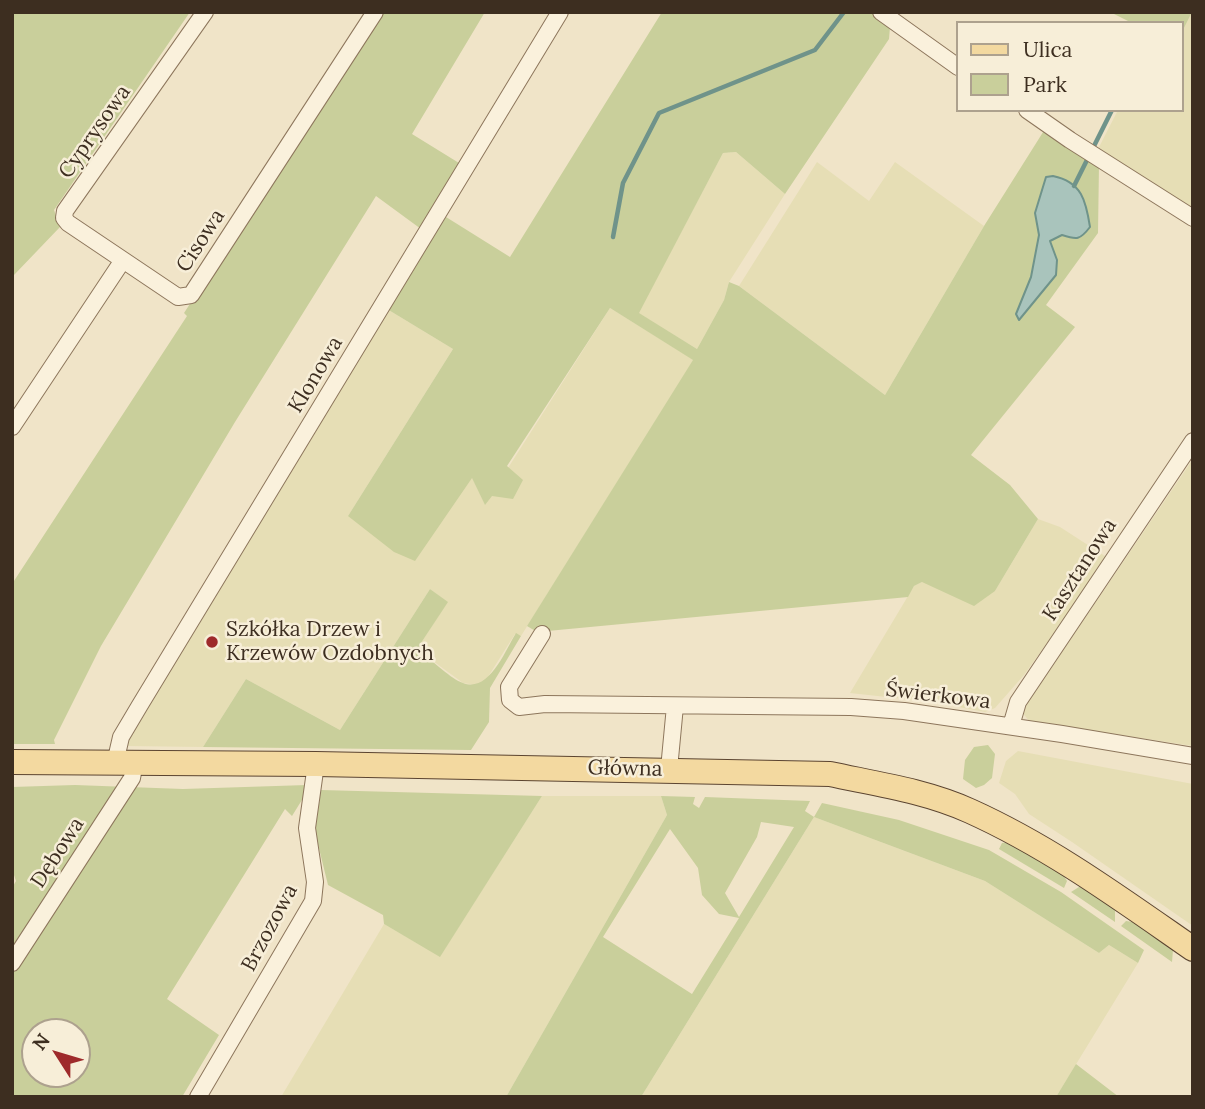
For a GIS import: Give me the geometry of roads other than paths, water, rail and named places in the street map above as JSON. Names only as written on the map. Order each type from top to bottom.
[{"type":"main road","name":"Główna","points":[[12,762],[669,769],[830,775],[904,789],[968,810],[1037,845],[1193,949]]},
{"type":"street","name":"Cyprysowa","points":[[123,260],[68,223],[65,211],[205,12]]},
{"type":"street","name":"Cisowa","points":[[123,260],[178,297],[191,295],[375,12]]},
{"type":"street","name":"Klonowa","points":[[125,763],[121,737],[560,12]]},
{"type":"street","points":[[881,12],[956,66]]},
{"type":"street","points":[[1030,112],[1070,141],[1193,218]]},
{"type":"street","points":[[12,427],[123,260]]},
{"type":"street","name":"Kasztanowa","points":[[1011,726],[1018,702],[1193,441]]},
{"type":"street","name":"Świerkowa","points":[[542,634],[509,687],[510,700],[519,707],[545,704],[851,707],[904,711],[1011,726],[1193,757]]},
{"type":"street","points":[[669,769],[675,706]]},
{"type":"street","name":"Dębowa","points":[[12,963],[132,778],[125,763]]},
{"type":"street","name":"Brzozowa","points":[[198,1097],[313,901],[315,882],[307,828],[316,764]]},
{"type":"water","points":[[1053,176],[1070,183],[1081,194],[1090,227],[1078,238],[1062,235],[1050,241],[1057,260],[1056,275],[1019,320],[1016,314],[1031,277],[1039,235],[1035,213],[1046,177]]},
{"type":"waterway","points":[[613,237],[623,183],[659,113],[815,50],[844,12]]},
{"type":"waterway","points":[[1074,186],[1111,112]]},
{"type":"place","name":"Szkółka Drzew i Krzewów Ozdobnych","points":[[212,642]]}]
